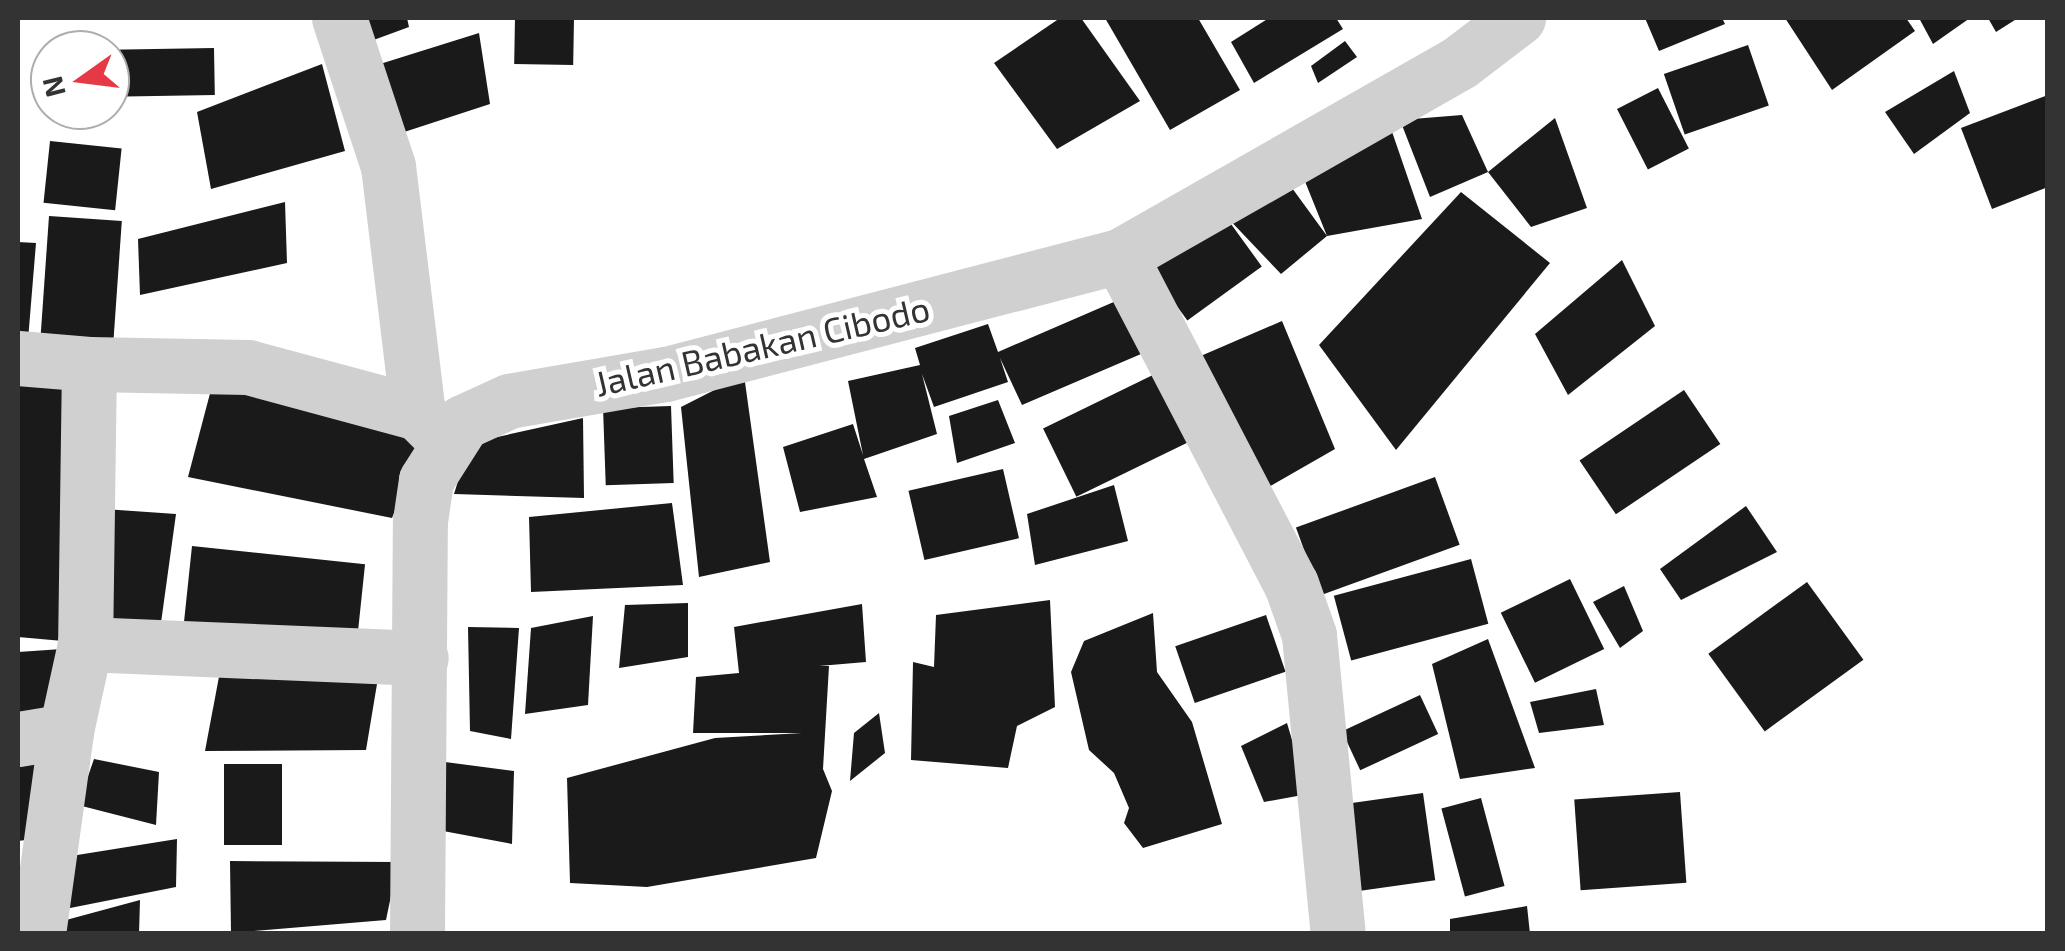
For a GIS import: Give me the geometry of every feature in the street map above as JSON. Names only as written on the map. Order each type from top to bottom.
[{"type":"street","points":[[18,358],[90,364],[248,367],[432,428],[388,166],[339,18]]},
{"type":"street","name":"Jalan Babakan Cibodo","points":[[417,934],[423,496],[432,428],[510,401],[666,374],[1120,256],[1460,62],[1518,18]]},
{"type":"street","points":[[1120,256],[1291,584],[1308,635],[1338,934]]},
{"type":"street","points":[[38,934],[42,735],[86,644],[90,364]]},
{"type":"street","points":[[86,644],[421,658]]},
{"type":"building","points":[[354,18],[407,18],[409,27],[360,45]]},
{"type":"building","points":[[515,18],[574,18],[573,65],[514,64]]},
{"type":"building","points":[[1060,18],[1081,18],[1140,101],[1057,149],[994,63]]},
{"type":"building","points":[[1105,18],[1198,18],[1240,90],[1170,130]]},
{"type":"building","points":[[1269,18],[1336,18],[1343,29],[1254,83],[1231,42]]},
{"type":"building","points":[[1645,18],[1722,18],[1725,24],[1659,51]]},
{"type":"building","points":[[1785,18],[1906,18],[1915,31],[1832,90]]},
{"type":"building","points":[[1919,18],[1970,18],[1933,44]]},
{"type":"building","points":[[1988,18],[2018,18],[1996,32]]},
{"type":"building","points":[[479,33],[490,104],[392,136],[380,64]]},
{"type":"building","points":[[1345,41],[1357,57],[1318,83],[1311,66]]},
{"type":"building","points":[[1748,45],[1769,106],[1685,134],[1664,74]]},
{"type":"building","points":[[214,48],[215,95],[130,96],[130,49]]},
{"type":"building","points":[[322,64],[345,151],[211,189],[197,112]]},
{"type":"building","points":[[1954,71],[1970,113],[1914,154],[1885,112]]},
{"type":"building","points":[[1658,88],[1689,149],[1648,169],[1617,109]]},
{"type":"building","points":[[2048,95],[2048,187],[1992,209],[1961,128]]},
{"type":"building","points":[[1462,115],[1488,172],[1430,197],[1400,120]]},
{"type":"building","points":[[1555,118],[1587,208],[1531,227],[1488,172]]},
{"type":"building","points":[[1389,123],[1422,219],[1327,236],[1304,179]]},
{"type":"building","points":[[50,141],[122,149],[115,210],[44,203]]},
{"type":"building","points":[[1284,177],[1327,236],[1281,274],[1223,213]]},
{"type":"building","points":[[1461,192],[1550,263],[1396,450],[1319,345]]},
{"type":"building","points":[[285,202],[287,263],[140,295],[138,239]]},
{"type":"building","points":[[1223,213],[1262,266],[1187,320],[1149,267]]},
{"type":"building","points":[[49,216],[122,221],[113,342],[41,337]]},
{"type":"building","points":[[18,242],[36,243],[28,340],[18,339]]},
{"type":"building","points":[[1622,260],[1655,326],[1568,395],[1535,334]]},
{"type":"building","points":[[1116,301],[1141,354],[1022,405],[1000,358],[1008,382],[934,407],[922,374],[937,434],[864,459],[877,497],[800,512],[783,447],[853,424],[863,455],[848,381],[920,365],[915,348],[988,324],[998,352]]},
{"type":"building","points":[[1282,321],[1335,449],[1260,492],[1196,358]]},
{"type":"building","points":[[18,372],[81,380],[63,641],[18,637]]},
{"type":"building","points":[[1159,372],[1192,440],[1076,497],[1043,429]]},
{"type":"building","points":[[744,375],[770,562],[699,577],[681,407]]},
{"type":"building","points":[[213,382],[423,443],[392,518],[188,477]]},
{"type":"building","points":[[1684,390],[1720,444],[1616,514],[1580,460]]},
{"type":"building","points":[[998,400],[1015,443],[957,463],[949,416]]},
{"type":"building","points":[[671,406],[674,483],[606,485],[603,408]]},
{"type":"building","points":[[583,418],[584,498],[454,494],[470,443]]},
{"type":"building","points":[[1003,469],[1019,538],[924,560],[908,491]]},
{"type":"building","points":[[1435,477],[1460,545],[1321,595],[1296,528]]},
{"type":"building","points":[[1114,485],[1128,541],[1035,565],[1027,514]]},
{"type":"building","points":[[672,503],[683,585],[531,592],[529,517]]},
{"type":"building","points":[[1746,506],[1777,552],[1681,600],[1660,569]]},
{"type":"building","points":[[104,509],[176,514],[160,630],[102,619]]},
{"type":"building","points":[[192,546],[365,564],[357,641],[184,623]]},
{"type":"building","points":[[1471,559],[1488,624],[1351,660],[1334,596]]},
{"type":"building","points":[[1570,579],[1604,649],[1535,683],[1501,613]]},
{"type":"building","points":[[1807,582],[1863,660],[1765,731],[1708,654]]},
{"type":"building","points":[[1624,586],[1643,631],[1620,648],[1593,602]]},
{"type":"building","points":[[1050,600],[1055,707],[1017,726],[1008,768],[911,760],[913,662],[934,667],[936,615]]},
{"type":"building","points":[[688,603],[688,657],[619,668],[625,605]]},
{"type":"building","points":[[862,604],[866,662],[819,666],[829,666],[823,769],[832,791],[816,858],[647,887],[570,883],[567,778],[715,738],[802,733],[693,733],[696,677],[739,673],[734,627]]},
{"type":"building","points":[[1153,613],[1157,672],[1192,722],[1222,824],[1143,848],[1124,823],[1129,808],[1114,773],[1089,750],[1071,672],[1084,641]]},
{"type":"building","points":[[1266,615],[1286,672],[1195,703],[1175,646]]},
{"type":"building","points":[[593,616],[588,705],[525,714],[531,628]]},
{"type":"building","points":[[468,627],[519,628],[511,739],[470,731]]},
{"type":"building","points":[[1488,639],[1535,768],[1460,779],[1432,664]]},
{"type":"building","points":[[62,649],[49,731],[18,734],[18,652]]},
{"type":"building","points":[[221,666],[377,684],[366,750],[205,751]]},
{"type":"building","points":[[1596,689],[1604,725],[1539,733],[1530,702]]},
{"type":"building","points":[[1420,695],[1438,734],[1360,770],[1342,731]]},
{"type":"building","points":[[879,713],[885,753],[850,781],[854,733]]},
{"type":"building","points":[[1287,723],[1308,794],[1264,802],[1241,746]]},
{"type":"building","points":[[94,759],[159,772],[156,825],[78,805]]},
{"type":"building","points":[[445,762],[514,771],[512,844],[443,831]]},
{"type":"building","points":[[36,764],[34,839],[18,841],[18,767]]},
{"type":"building","points":[[224,764],[282,764],[282,845],[224,845]]},
{"type":"building","points":[[1680,792],[1686,883],[1581,890],[1574,799]]},
{"type":"building","points":[[1423,793],[1435,880],[1357,891],[1345,804]]},
{"type":"building","points":[[1481,798],[1505,886],[1465,897],[1441,809]]},
{"type":"building","points":[[177,839],[176,887],[60,910],[71,856]]},
{"type":"building","points":[[230,861],[398,862],[386,920],[231,933]]},
{"type":"building","points":[[140,900],[139,934],[56,934],[55,923]]},
{"type":"building","points":[[1527,906],[1530,934],[1450,934],[1450,919]]}]
